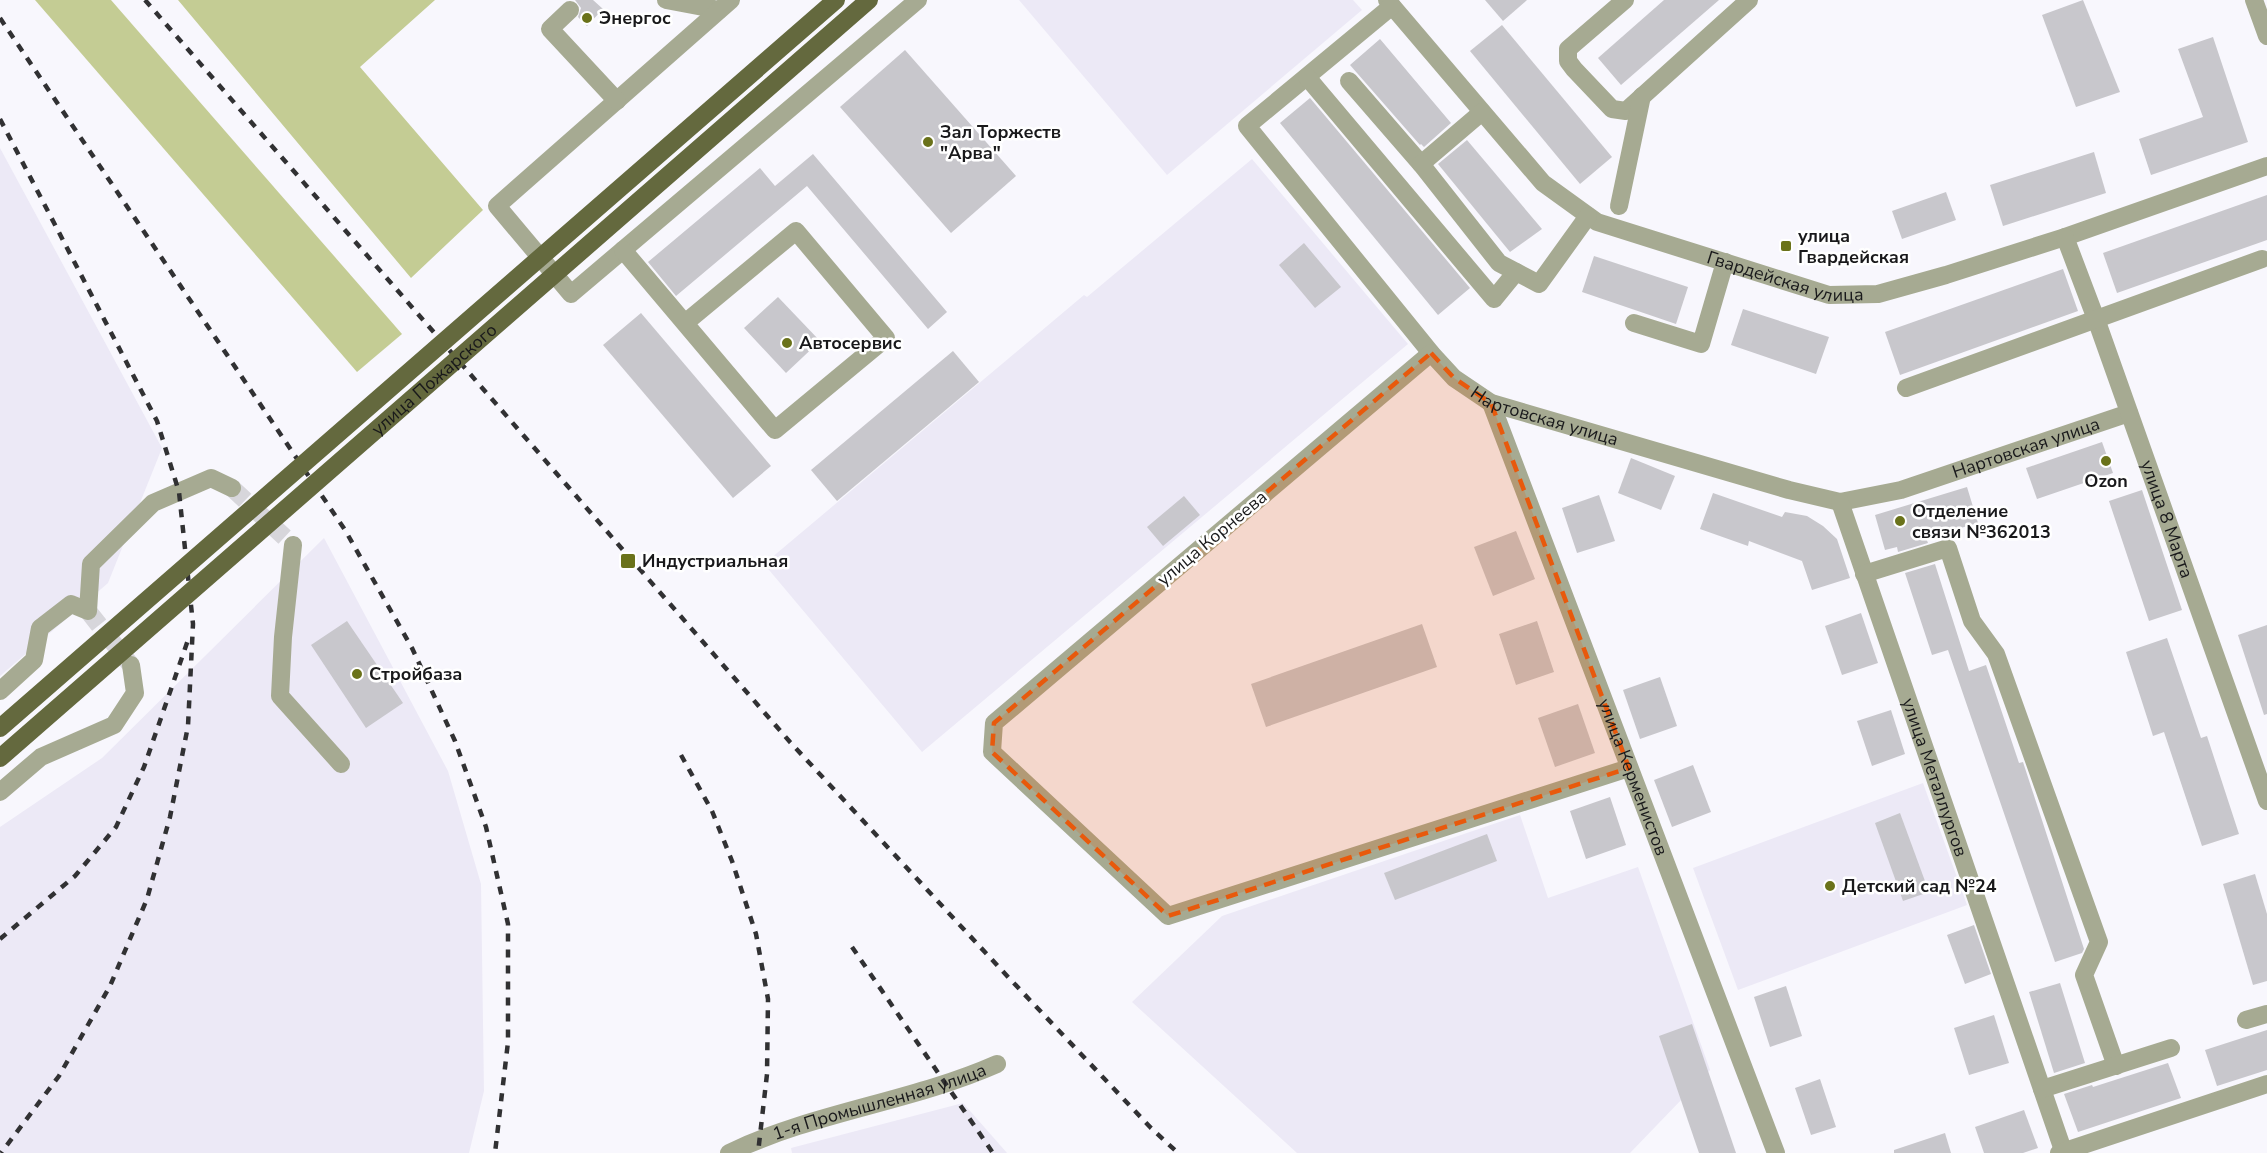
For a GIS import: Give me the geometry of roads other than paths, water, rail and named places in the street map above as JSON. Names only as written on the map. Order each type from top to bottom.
[{"type":"main road","name":"улица Пожарского","points":[[0,728],[836,0]]},
{"type":"main road","name":"улица Пожарского","points":[[0,758],[868,0]]},
{"type":"street","points":[[666,0],[725,5]]},
{"type":"street","points":[[725,5],[497,206],[571,294],[918,0]]},
{"type":"street","points":[[1625,0],[1568,49],[1568,61],[1612,110],[1626,111],[1749,0]]},
{"type":"street","points":[[2254,0],[2267,36]]},
{"type":"street","name":"Нартовская улица","points":[[1389,3],[1307,77],[1247,126],[1431,353],[1454,378],[1491,403],[1788,490],[1840,502],[1901,490],[2129,413]]},
{"type":"street","name":"Гвардейская улица","points":[[1389,3],[1543,183],[1597,222],[1829,295],[1878,294],[1946,275],[2065,237],[2267,166]]},
{"type":"street","points":[[570,10],[550,29],[617,100]]},
{"type":"street","points":[[1307,77],[1494,299],[1516,272]]},
{"type":"street","points":[[1349,81],[1421,164],[1499,263],[1539,284],[1588,216]]},
{"type":"street","points":[[1619,206],[1642,96]]},
{"type":"street","points":[[1421,164],[1482,112]]},
{"type":"street","points":[[623,250],[775,430],[886,338],[796,231],[685,323]]},
{"type":"street","name":"улица 8 Марта","points":[[2065,237],[2267,801]]},
{"type":"street","points":[[1906,388],[2262,259]]},
{"type":"street","points":[[1634,323],[1701,344],[1725,262]]},
{"type":"street","name":"улица Корнеева","points":[[1431,353],[994,723],[992,752],[1168,916],[1629,768]]},
{"type":"street","name":"улица Керменистов","points":[[1491,403],[1776,1153]]},
{"type":"street","points":[[0,691],[34,660],[40,628],[71,603],[88,612],[91,564],[153,503],[211,478],[232,488]]},
{"type":"street","name":"улица Металлургов","points":[[1840,502],[2062,1152]]},
{"type":"street","points":[[293,545],[280,696],[341,764]]},
{"type":"street","points":[[1864,574],[1948,548],[1972,621],[1996,654],[2099,942],[2084,975],[2116,1066]]},
{"type":"street","points":[[0,792],[41,757],[114,725],[135,693],[131,665]]},
{"type":"street","points":[[2246,1020],[2267,1014]]},
{"type":"street","points":[[2042,1089],[2171,1048]]},
{"type":"street","name":"1-я Промышленная улица","points":[[729,1153],[767,1144],[967,1078],[997,1064]]},
{"type":"street","points":[[2062,1152],[2267,1084]]},
{"type":"tunnel","points":[[232,488],[293,545]]},
{"type":"tunnel","points":[[88,611],[130,664]]},
{"type":"railway","points":[[145,0],[790,742],[1009,978],[1151,1128],[1178,1153]]},
{"type":"railway","points":[[0,18],[345,530],[412,648],[455,741],[486,827],[508,924],[508,1042],[495,1153]]},
{"type":"railway","points":[[0,119],[157,421],[179,492],[193,624],[188,726],[170,817],[147,899],[110,986],[59,1076],[1,1153]]},
{"type":"railway","points":[[0,939],[75,876],[116,827],[144,767],[188,640]]},
{"type":"railway","points":[[681,755],[712,811],[732,861],[756,934],[768,999],[767,1074],[758,1153]]},
{"type":"railway","points":[[852,947],[993,1153]]},
{"type":"place","name":"Энергос","points":[[587,18]]},
{"type":"place","name":"Зал Торжеств \"Арва\"","points":[[928,142]]},
{"type":"place","name":"улица Гвардейская","points":[[1786,246]]},
{"type":"place","name":"Автосервис","points":[[787,343]]},
{"type":"place","name":"Ozon","points":[[2106,461]]},
{"type":"place","name":"Отделение связи №362013","points":[[1900,521]]},
{"type":"place","name":"Индустриальная","points":[[628,561]]},
{"type":"place","name":"Стройбаза","points":[[357,674]]},
{"type":"place","name":"Детский сад №24","points":[[1830,886]]}]
